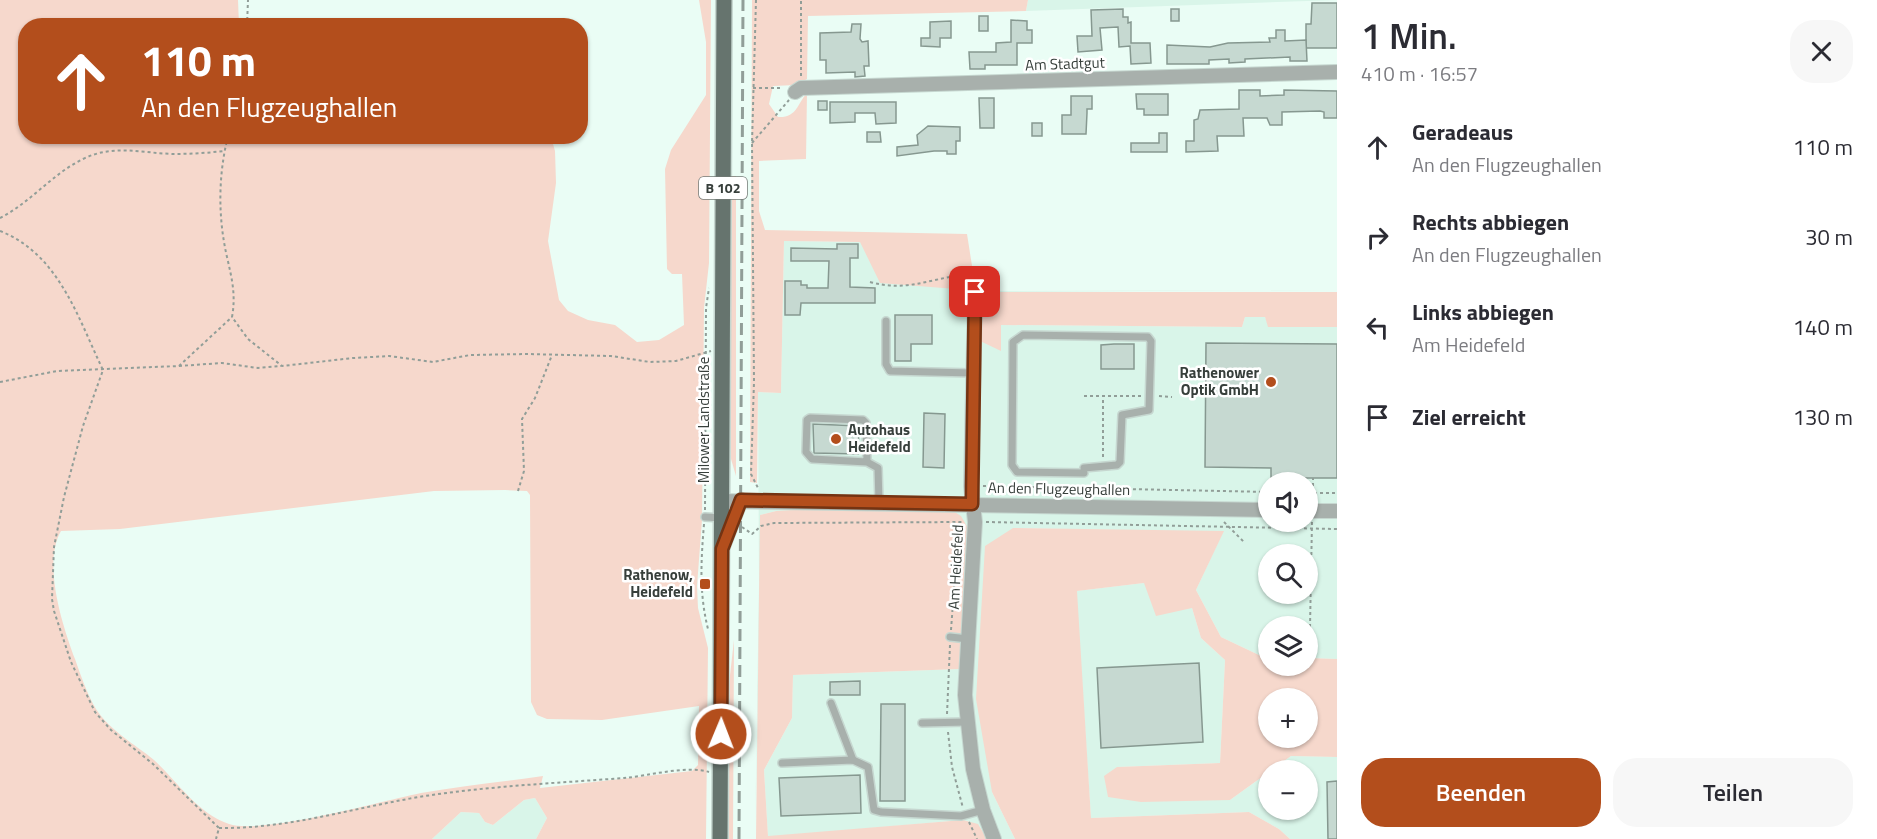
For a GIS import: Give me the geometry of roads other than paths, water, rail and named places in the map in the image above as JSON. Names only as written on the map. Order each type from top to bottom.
[{"type":"main road","name":"Milower Landstraße","points":[[720,839],[722,549],[728,519],[722,501],[724,0]]},
{"type":"street","name":"Am Stadtgut","points":[[798,90],[1337,72]]},
{"type":"street","name":"Am Heidefeld","points":[[975,292],[971,486],[975,522],[965,695],[973,769],[983,810],[994,839]]},
{"type":"street","points":[[728,519],[741,500]]},
{"type":"street","name":"An den Flugzeughallen","points":[[722,501],[1258,510]]},
{"type":"street","points":[[1318,511],[1337,511]]},
{"type":"lane","points":[[886,321],[886,364],[890,371],[972,373]]},
{"type":"lane","points":[[1023,336],[1148,337],[1151,341],[1149,410],[1122,415],[1120,462],[1117,465],[1084,471],[1017,472],[1012,465],[1013,342],[1023,336]]},
{"type":"lane","points":[[867,462],[866,423],[863,420],[810,418],[807,420],[806,452],[812,459],[867,462],[878,468],[879,502]]},
{"type":"lane","points":[[705,517],[728,519]]},
{"type":"lane","points":[[950,637],[969,639]]},
{"type":"lane","points":[[831,703],[853,760]]},
{"type":"lane","points":[[922,723],[967,722]]},
{"type":"lane","points":[[782,763],[853,760],[868,767],[874,810],[881,812],[961,816],[983,810]]},
{"type":"railway","points":[[739,839],[743,0]]},
{"type":"place","name":"Rathenower Optik GmbH","points":[[1271,382]]},
{"type":"place","name":"Autohaus Heidefeld","points":[[836,439]]},
{"type":"place","name":"Rathenow, Heidefeld","points":[[705,584]]}]
